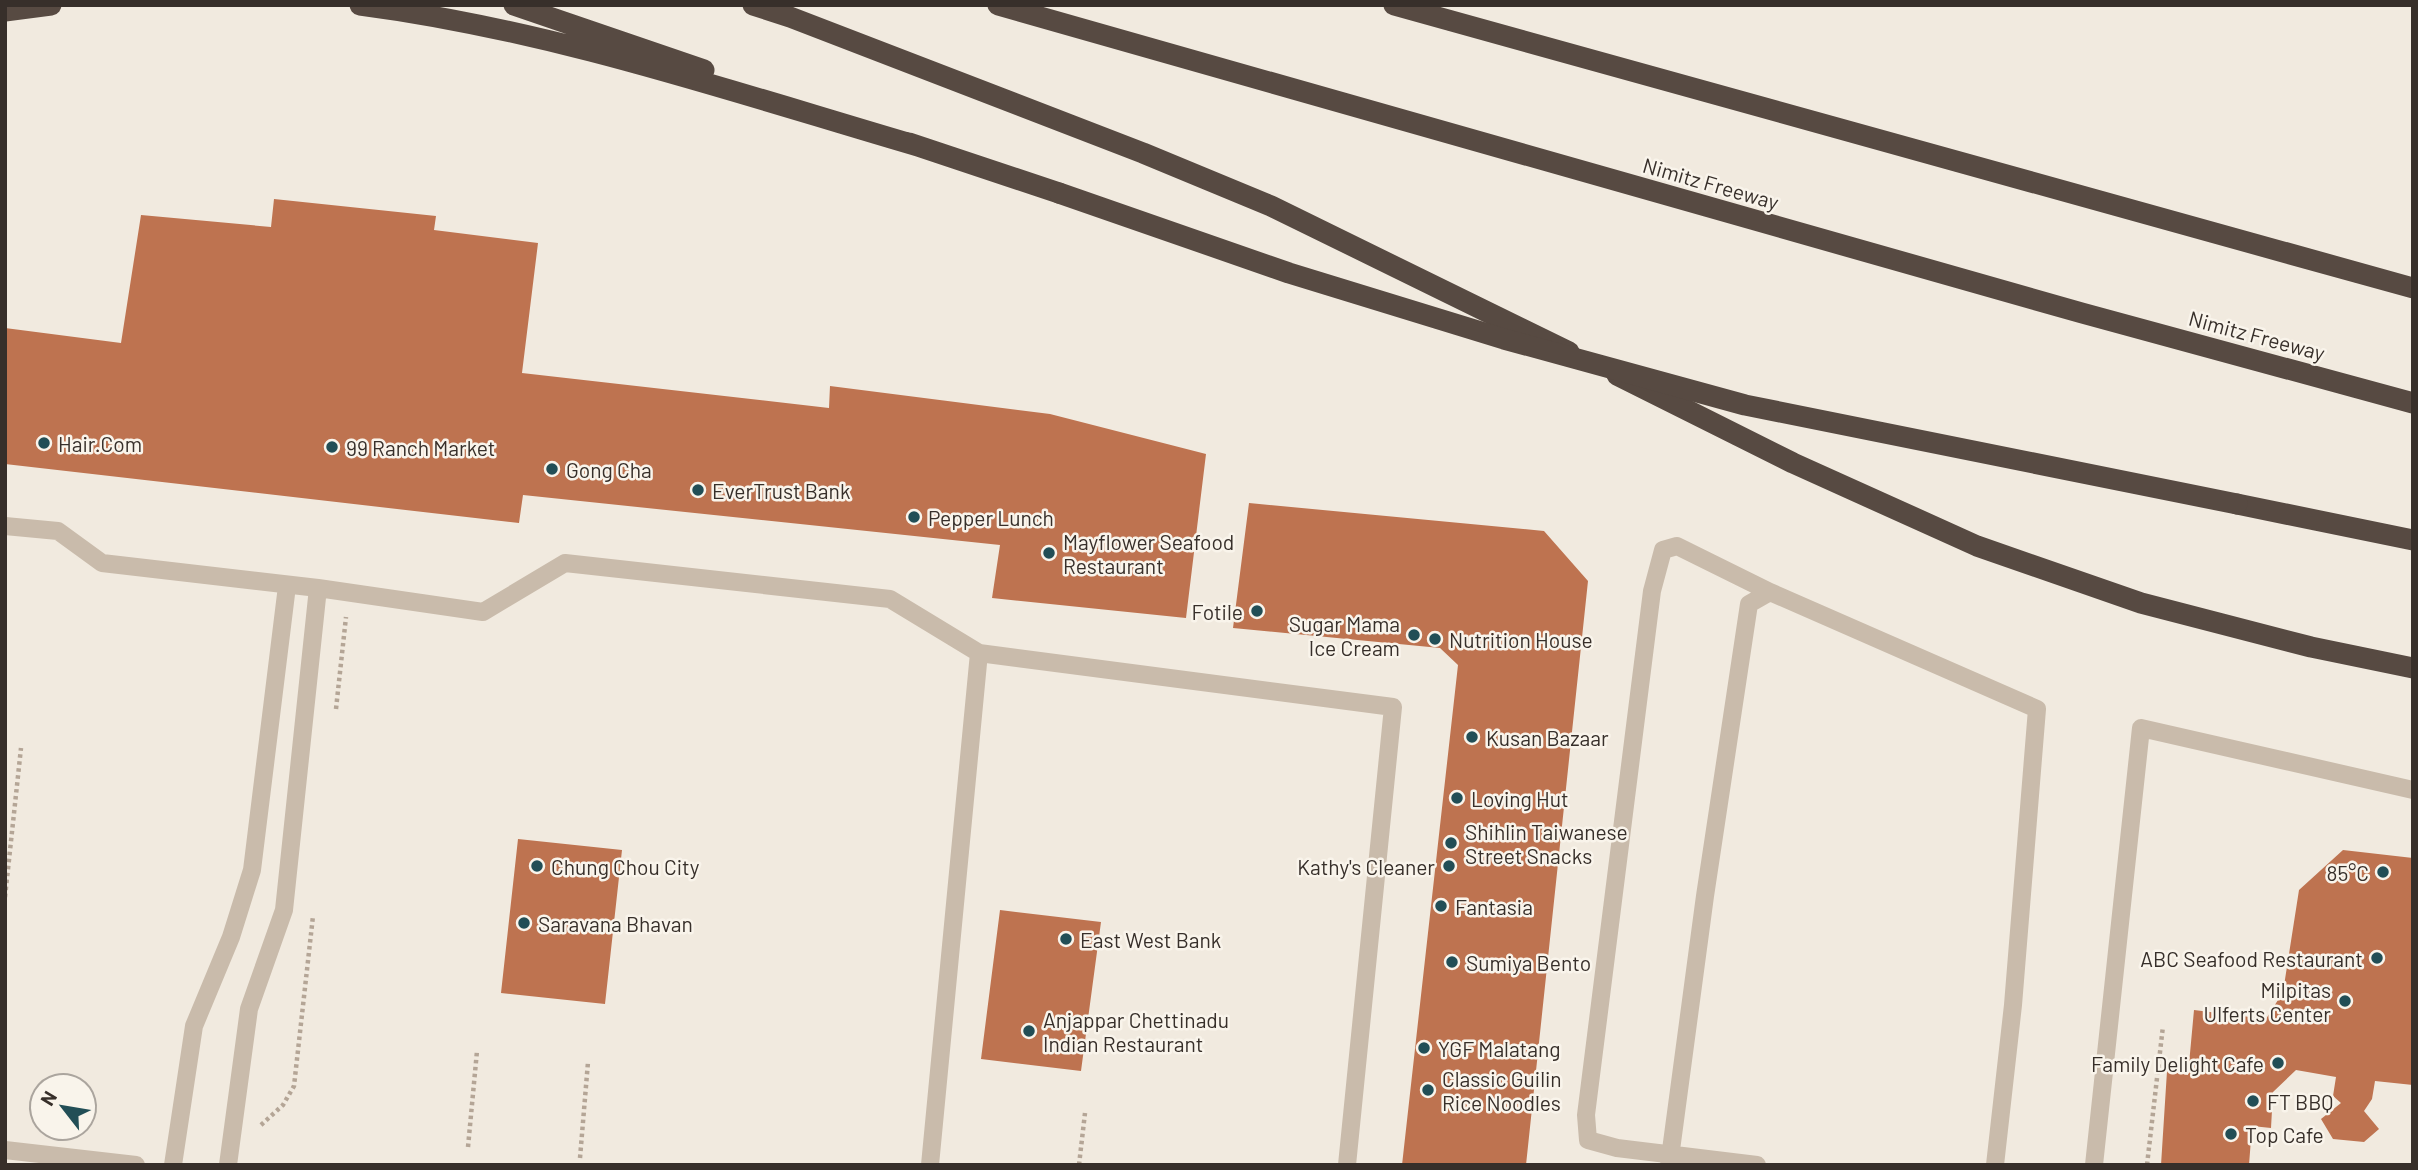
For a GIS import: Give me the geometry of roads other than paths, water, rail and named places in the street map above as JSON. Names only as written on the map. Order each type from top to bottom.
[{"type":"highway","points":[[5,11],[51,5]]},
{"type":"highway","points":[[360,5],[414,12],[560,42],[921,147]]},
{"type":"highway","points":[[514,5],[1289,273],[1504,339],[1745,405],[2413,540]]},
{"type":"highway","points":[[753,5],[1118,143],[1270,206],[1396,265],[1793,463],[1977,546],[2141,603],[2311,647],[2413,668]]},
{"type":"highway","name":"Nimitz Freeway","points":[[998,5],[2082,313],[2413,403]]},
{"type":"highway","points":[[1394,5],[2413,288]]},
{"type":"street","points":[[5,526],[58,531],[102,563],[317,588],[483,612],[565,563],[890,599],[979,653],[1393,707],[1347,1165]]},
{"type":"street","points":[[1756,1165],[1670,1160],[1588,1140],[1586,1115],[1652,591],[1663,551],[1677,546],[1770,592],[2037,709],[2013,1005],[1995,1165]]},
{"type":"street","points":[[173,1165],[194,1026],[231,937],[252,870],[287,586]]},
{"type":"street","points":[[228,1165],[249,1009],[284,909],[317,588]]},
{"type":"street","points":[[1670,1160],[1705,896],[1749,604],[1770,592]]},
{"type":"street","points":[[930,1165],[979,653]]},
{"type":"street","points":[[2094,1165],[2141,728],[2413,790]]},
{"type":"street","points":[[5,1150],[136,1165]]},
{"type":"place","name":"Hair.Com","points":[[44,443]]},
{"type":"place","name":"99 Ranch Market","points":[[332,447]]},
{"type":"place","name":"Gong Cha","points":[[552,469]]},
{"type":"place","name":"EverTrust Bank","points":[[698,490]]},
{"type":"place","name":"Pepper Lunch","points":[[914,517]]},
{"type":"place","name":"Mayflower Seafood Restaurant","points":[[1049,553]]},
{"type":"place","name":"Fotile","points":[[1257,611]]},
{"type":"place","name":"Sugar Mama Ice Cream","points":[[1414,635]]},
{"type":"place","name":"Nutrition House","points":[[1435,639]]},
{"type":"place","name":"Kusan Bazaar","points":[[1472,737]]},
{"type":"place","name":"Loving Hut","points":[[1457,798]]},
{"type":"place","name":"Shihlin Taiwanese Street Snacks","points":[[1451,843]]},
{"type":"place","name":"Chung Chou City","points":[[537,866]]},
{"type":"place","name":"Kathy's Cleaner","points":[[1449,866]]},
{"type":"place","name":"85°C","points":[[2383,872]]},
{"type":"place","name":"Fantasia","points":[[1441,906]]},
{"type":"place","name":"Saravana Bhavan","points":[[524,923]]},
{"type":"place","name":"East West Bank","points":[[1066,939]]},
{"type":"place","name":"ABC Seafood Restaurant","points":[[2377,958]]},
{"type":"place","name":"Sumiya Bento","points":[[1452,962]]},
{"type":"place","name":"Milpitas Ulferts Center","points":[[2345,1001]]},
{"type":"place","name":"Anjappar Chettinadu Indian Restaurant","points":[[1029,1031]]},
{"type":"place","name":"YGF Malatang","points":[[1424,1048]]},
{"type":"place","name":"Family Delight Cafe","points":[[2278,1063]]},
{"type":"place","name":"Classic Guilin Rice Noodles","points":[[1428,1090]]},
{"type":"place","name":"FT BBQ","points":[[2253,1101]]},
{"type":"place","name":"Top Cafe","points":[[2231,1134]]}]
